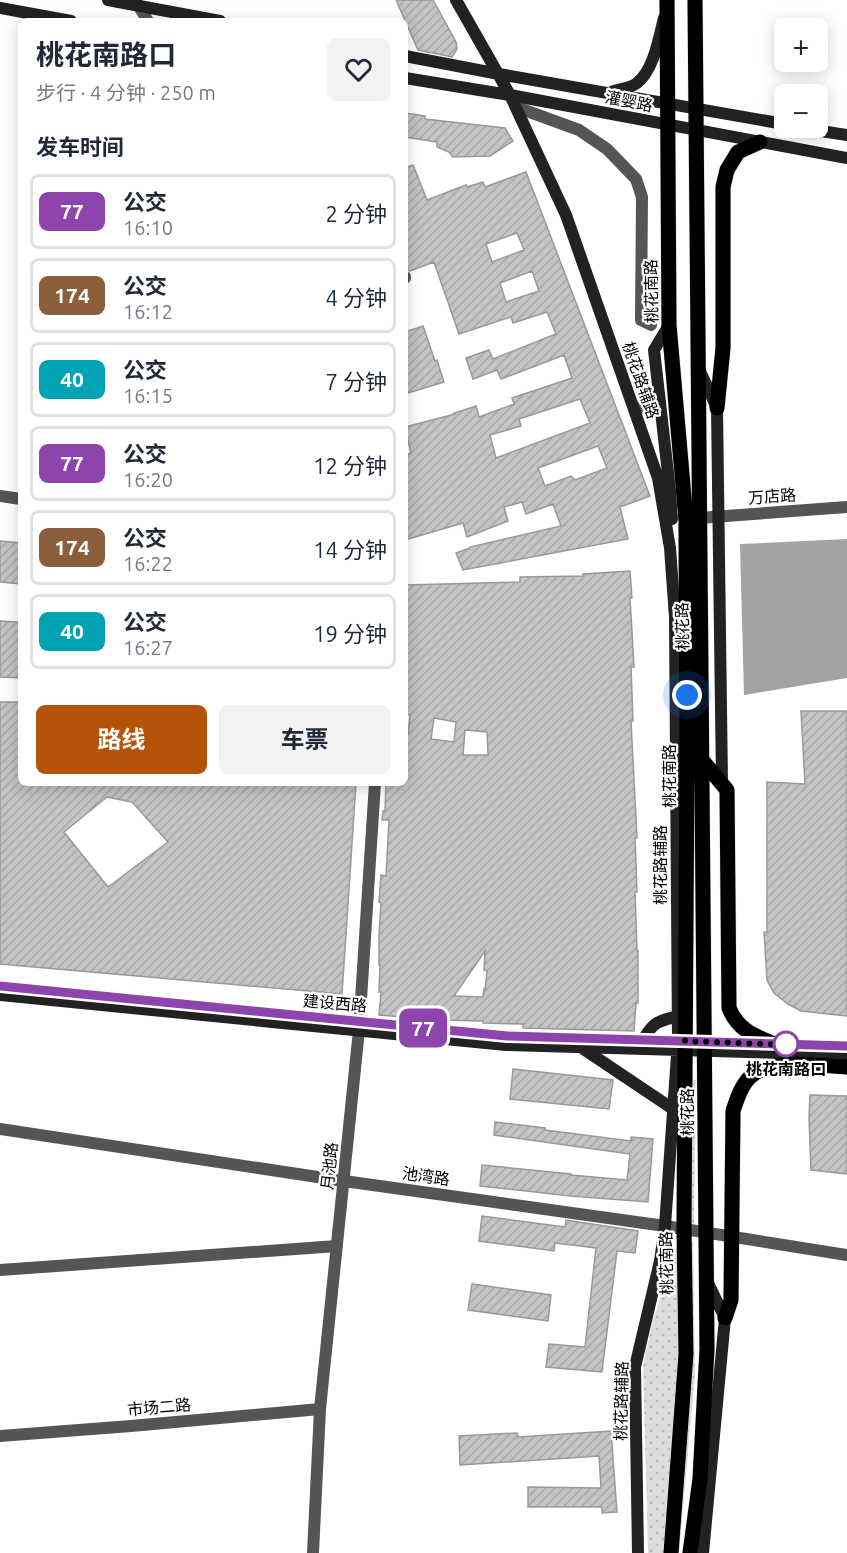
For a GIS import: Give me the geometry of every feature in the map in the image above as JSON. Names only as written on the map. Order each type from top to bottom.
[{"type":"main road","points":[[108,0],[136,3],[206,18]]},
{"type":"main road","name":"桃花路辅路","points":[[456,0],[513,101],[566,215],[658,478],[670,548],[675,617],[678,1016],[681,1046],[673,1109],[665,1227],[660,1261],[635,1367],[638,1553]]},
{"type":"main road","points":[[695,0],[695,130]]},
{"type":"main road","points":[[605,93],[636,85],[642,79],[657,47],[667,3]]},
{"type":"main road","name":"桃花南路","points":[[667,3],[669,325],[686,520],[695,760],[681,1046],[686,1354],[671,1553]]},
{"type":"main road","points":[[0,8],[55,18]]},
{"type":"main road","name":"灌婴路","points":[[408,57],[774,122]]},
{"type":"main road","name":"灌婴路","points":[[408,79],[513,101],[667,125],[847,158]]},
{"type":"main road","name":"桃花路","points":[[690,1553],[700,1479],[707,1349],[705,1046],[695,760],[699,518],[695,130]]},
{"type":"main road","points":[[828,132],[847,135]]},
{"type":"main road","points":[[722,783],[717,408],[723,348],[723,187],[727,170],[738,152],[760,142]]},
{"type":"main road","points":[[669,325],[654,350],[670,491],[695,760],[728,790],[729,1008],[733,1018],[747,1033],[774,1044]]},
{"type":"main road","points":[[698,366],[717,408]]},
{"type":"main road","name":"建设西路","points":[[0,986],[359,1026],[506,1045],[847,1046]]},
{"type":"main road","name":"建设西路","points":[[0,995],[359,1026],[507,1036],[643,1040],[681,1046]]},
{"type":"main road","points":[[643,1040],[651,1027],[660,1021],[678,1016]]},
{"type":"main road","name":"建设西路","points":[[705,1046],[847,1055]]},
{"type":"main road","points":[[581,1047],[673,1109]]},
{"type":"main road","points":[[703,1553],[725,1318],[731,1300],[733,1111],[740,1092],[751,1076],[765,1069],[786,1064],[847,1067]]},
{"type":"main road","points":[[706,1280],[725,1318]]},
{"type":"street","points":[[136,3],[146,18]]},
{"type":"street","points":[[513,101],[579,130],[607,149],[636,179],[642,197],[641,320],[651,325]]},
{"type":"street","points":[[634,409],[660,406]]},
{"type":"street","points":[[0,496],[18,499]]},
{"type":"street","name":"万店路","points":[[699,518],[847,507]]},
{"type":"street","name":"月池路","points":[[313,1553],[320,1409],[359,1026],[375,786]]},
{"type":"street","name":"池湾路","points":[[0,1129],[847,1255]]},
{"type":"street","points":[[0,1270],[337,1246]]},
{"type":"street","name":"市场二路","points":[[0,1436],[320,1409]]},
{"type":"shaded area","points":[[847,539],[847,678],[744,695],[740,544]]},
{"type":"shaded area","points":[[685,1080],[696,1080],[694,1225],[679,1224]]},
{"type":"shaded area","points":[[680,1238],[693,1241],[695,1374],[679,1553],[648,1553],[643,1365],[653,1320]]},
{"type":"building","points":[[396,0],[433,0],[456,42],[457,49],[452,57],[418,50],[408,27],[408,18],[404,18]]},
{"type":"building","points":[[408,113],[425,116],[425,119],[505,128],[513,141],[490,156],[453,157],[449,152],[437,147],[437,142],[408,137]]},
{"type":"building","points":[[413,165],[427,200],[466,185],[467,187],[483,182],[485,187],[526,172],[650,496],[620,507],[628,539],[463,570],[456,553],[470,547],[561,526],[553,504],[526,514],[522,502],[504,507],[508,521],[467,537],[463,523],[408,539],[408,454],[411,453],[408,426],[476,406],[479,417],[514,404],[512,398],[572,378],[564,355],[501,379],[497,370],[473,379],[466,358],[489,350],[493,359],[556,334],[547,312],[513,323],[511,317],[459,334],[434,262],[408,270],[408,167]],"holes":[[[517,233],[524,250],[492,262],[486,244]],[[532,271],[539,291],[506,302],[500,283]],[[580,399],[590,423],[496,458],[490,435],[521,426],[519,419]],[[598,446],[607,468],[575,480],[571,476],[545,486],[538,468]]]},
{"type":"building","points":[[423,326],[444,382],[408,393],[408,331]]},
{"type":"building","points":[[0,541],[18,543],[18,584],[0,582]]},
{"type":"building","points":[[630,571],[634,667],[631,667],[633,721],[631,721],[637,838],[635,838],[637,892],[635,892],[638,951],[638,1003],[636,1003],[634,1031],[523,1028],[523,1024],[379,1015],[381,903],[379,902],[381,875],[386,876],[389,820],[382,820],[383,811],[385,811],[386,786],[408,786],[410,715],[408,715],[408,585],[520,582],[520,577],[583,576],[583,574]],"holes":[[[434,718],[456,722],[454,742],[431,739]],[[465,730],[487,732],[488,755],[463,755]],[[485,951],[484,970],[487,971],[483,997],[454,996]]]},
{"type":"building","points":[[0,621],[17,622],[18,678],[0,677]]},
{"type":"building","points":[[0,702],[18,702],[18,786],[356,786],[342,994],[0,964]],"holes":[[[107,797],[132,802],[168,842],[108,887],[64,832]]]},
{"type":"building","points":[[801,711],[847,711],[847,1016],[801,1011],[774,993],[767,980],[764,932],[767,932],[767,782],[805,784]]},
{"type":"building","points":[[513,1069],[613,1080],[609,1109],[510,1099]]},
{"type":"building","points":[[810,1095],[847,1096],[847,1174],[811,1170]]},
{"type":"building","points":[[495,1122],[631,1141],[631,1137],[653,1139],[648,1202],[480,1186],[482,1165],[627,1180],[630,1154],[494,1135]]},
{"type":"building","points":[[482,1216],[565,1227],[566,1220],[638,1231],[635,1253],[617,1251],[602,1372],[546,1367],[549,1344],[585,1347],[596,1248],[555,1243],[554,1251],[479,1241]]},
{"type":"building","points":[[472,1284],[551,1295],[548,1321],[468,1310]]},
{"type":"building","points":[[611,1431],[617,1512],[602,1513],[602,1507],[528,1507],[528,1487],[601,1488],[599,1456],[460,1465],[459,1436],[517,1433],[518,1437]]},
{"type":"bus line","name":"77","points":[[0,986],[507,1036],[847,1046]]},
{"type":"place","name":"桃花南路口","points":[[786,1044]]},
{"type":"route","points":[[687,695],[685,1041],[792,1045],[786,1044]]}]
